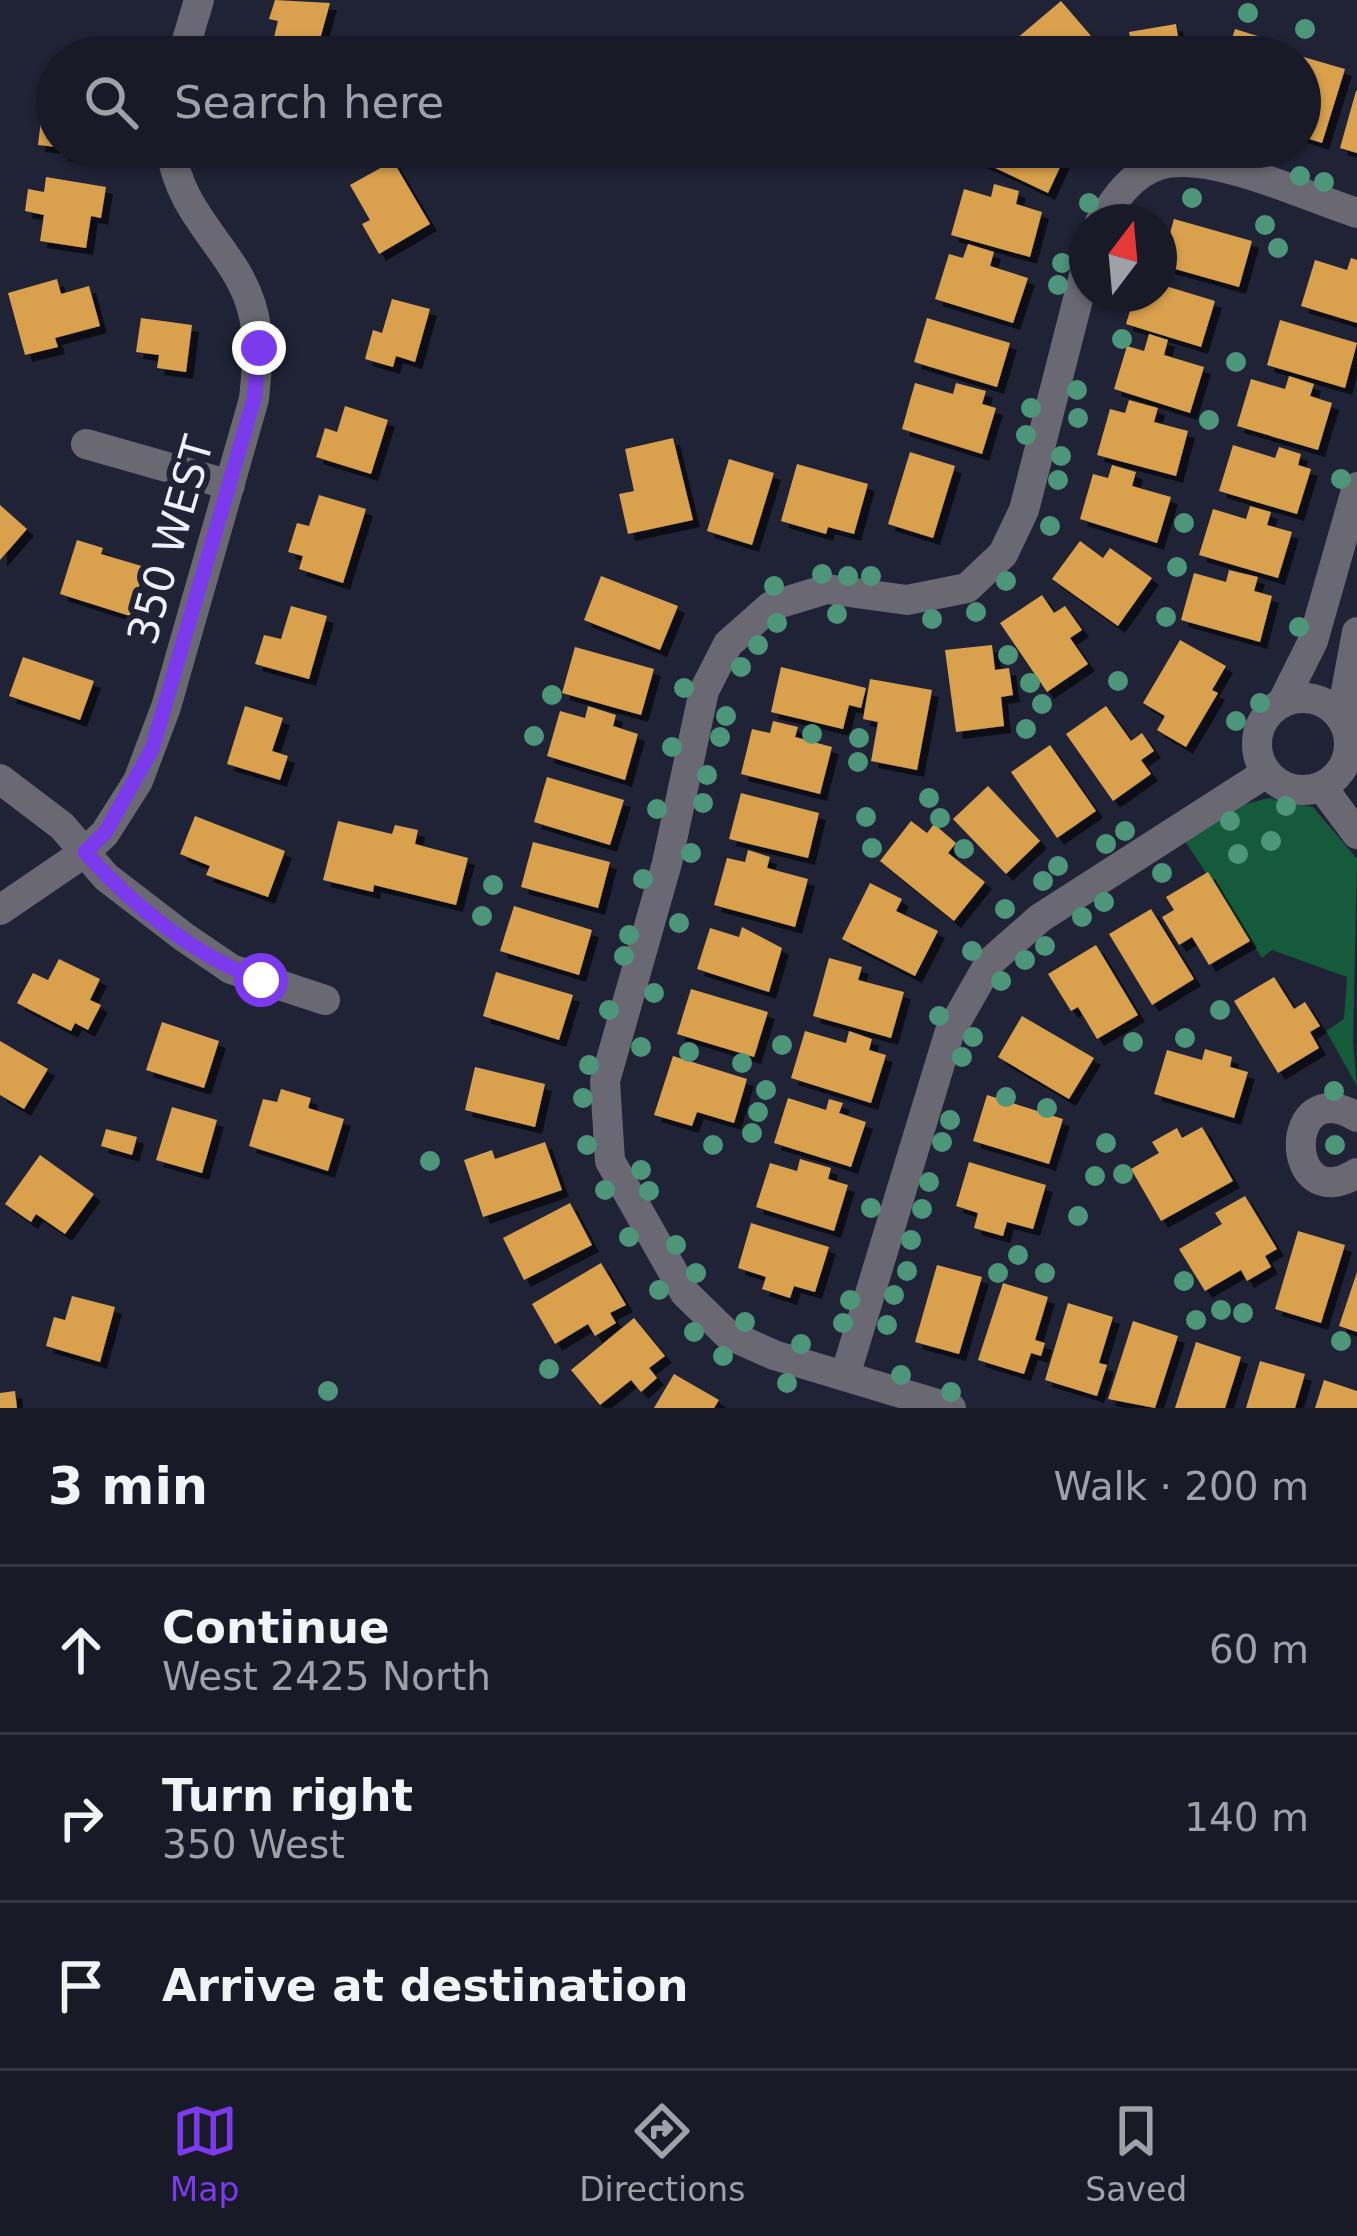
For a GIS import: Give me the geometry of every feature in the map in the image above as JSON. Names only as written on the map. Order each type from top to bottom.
[{"type":"street","points":[[188,36],[199,0]]},
{"type":"street","name":"350 WEST","points":[[0,910],[105,833],[152,749],[254,399],[259,348],[250,301],[198,224],[173,168]]},
{"type":"street","points":[[1111,204],[1121,188],[1154,168]]},
{"type":"street","points":[[1219,168],[1357,214]]},
{"type":"street","points":[[951,1408],[727,1334],[685,1293],[610,1161],[605,1081],[667,863],[704,691],[728,644],[771,606],[826,589],[907,600],[968,588],[1003,554],[1024,510],[1075,312]]},
{"type":"street","points":[[86,444],[230,484]]},
{"type":"street","points":[[1357,487],[1313,640],[1282,703],[1259,726],[1256,742],[1266,773],[1293,790],[1322,787],[1345,765],[1349,749],[1341,718],[1357,632]]},
{"type":"street","points":[[1282,703],[1313,699],[1341,718]]},
{"type":"street","points":[[845,1376],[949,1034],[990,962],[1040,918],[1266,773]]},
{"type":"street","points":[[0,779],[62,826],[122,889],[231,969],[325,1000]]},
{"type":"street","points":[[1322,787],[1357,834]]},
{"type":"street","points":[[1357,1118],[1332,1109],[1313,1115],[1301,1130],[1298,1149],[1305,1167],[1320,1178],[1341,1181],[1357,1173]]},
{"type":"green space","points":[[1269,798],[1313,807],[1357,859],[1353,1043],[1357,1086],[1326,1031],[1344,1019],[1347,977],[1272,950],[1262,958],[1185,841],[1242,805]]},
{"type":"building","points":[[275,0],[330,3],[321,36],[274,36],[278,21],[269,19]]},
{"type":"building","points":[[1061,1],[1091,36],[1019,36]]},
{"type":"building","points":[[1176,24],[1178,36],[1130,36],[1129,32]]},
{"type":"building","points":[[1321,62],[1345,69],[1321,143]]},
{"type":"building","points":[[1357,91],[1357,153],[1340,148]]},
{"type":"building","points":[[380,168],[397,168],[430,224],[379,254],[362,224],[370,220],[350,185]]},
{"type":"building","points":[[995,168],[1060,168],[1048,193]]},
{"type":"building","points":[[46,177],[106,187],[101,218],[91,216],[86,248],[40,241],[44,215],[25,211],[28,189],[44,192]]},
{"type":"building","points":[[994,184],[1019,191],[1016,204],[1042,212],[1030,257],[951,235],[964,189],[991,197]]},
{"type":"building","points":[[1177,220],[1252,241],[1239,287],[1177,270]]},
{"type":"building","points":[[968,244],[994,252],[990,266],[1028,278],[1013,323],[935,299],[949,254],[963,258]]},
{"type":"building","points":[[1351,258],[1357,260],[1357,323],[1301,306],[1315,260],[1347,270]]},
{"type":"building","points":[[57,279],[61,294],[89,286],[100,326],[55,338],[58,347],[25,355],[8,293]]},
{"type":"building","points":[[1177,289],[1215,301],[1201,347],[1126,324],[1130,312],[1177,312]]},
{"type":"building","points":[[392,299],[430,309],[415,362],[396,356],[393,367],[365,359],[373,330],[382,333]]},
{"type":"building","points":[[141,318],[192,325],[186,372],[157,368],[159,355],[136,352]]},
{"type":"building","points":[[927,318],[1010,343],[997,387],[914,362]]},
{"type":"building","points":[[1280,320],[1357,343],[1345,388],[1267,365]]},
{"type":"building","points":[[1149,334],[1168,340],[1164,355],[1204,367],[1190,413],[1114,389],[1127,346],[1144,351]]},
{"type":"building","points":[[1289,376],[1314,384],[1310,396],[1332,403],[1318,450],[1237,426],[1251,379],[1285,389]]},
{"type":"building","points":[[915,383],[953,394],[956,383],[986,391],[982,404],[996,408],[982,454],[902,429]]},
{"type":"building","points":[[1129,400],[1158,408],[1154,422],[1188,431],[1176,476],[1097,455],[1110,409],[1125,413]]},
{"type":"building","points":[[345,406],[388,420],[371,474],[316,457],[325,428],[337,432]]},
{"type":"building","points":[[673,438],[693,520],[628,534],[619,494],[634,491],[625,449]]},
{"type":"building","points":[[1233,445],[1275,458],[1279,447],[1301,454],[1298,465],[1311,469],[1297,514],[1219,491]]},
{"type":"building","points":[[910,452],[955,466],[933,538],[888,524]]},
{"type":"building","points":[[729,459],[774,473],[752,545],[707,531]]},
{"type":"building","points":[[797,464],[868,484],[854,534],[828,527],[826,534],[781,521]]},
{"type":"building","points":[[1112,465],[1136,472],[1132,486],[1171,497],[1157,543],[1080,519],[1093,474],[1108,478]]},
{"type":"building","points":[[319,495],[366,509],[343,583],[299,569],[303,556],[288,552],[297,523],[309,526]]},
{"type":"building","points":[[0,505],[27,529],[0,560]]},
{"type":"building","points":[[1250,506],[1271,512],[1267,525],[1292,532],[1278,578],[1199,555],[1213,509],[1246,519]]},
{"type":"building","points":[[77,540],[103,548],[101,554],[145,567],[130,616],[60,594]]},
{"type":"building","points":[[1080,541],[1103,558],[1110,548],[1152,578],[1118,626],[1052,579]]},
{"type":"building","points":[[1229,570],[1258,577],[1254,591],[1272,596],[1260,642],[1181,620],[1194,573],[1226,582]]},
{"type":"building","points":[[601,576],[678,606],[660,650],[584,620]]},
{"type":"building","points":[[1042,595],[1054,613],[1065,606],[1082,630],[1070,638],[1088,664],[1047,692],[1000,623]]},
{"type":"building","points":[[291,606],[327,616],[309,679],[255,664],[264,635],[281,639]]},
{"type":"building","points":[[1180,640],[1226,666],[1212,690],[1218,693],[1186,747],[1157,730],[1165,716],[1143,703]]},
{"type":"building","points":[[992,645],[995,670],[1009,668],[1013,695],[1001,697],[1004,726],[956,732],[945,650]]},
{"type":"building","points":[[575,647],[654,669],[641,715],[562,693]]},
{"type":"building","points":[[23,657],[94,681],[80,720],[9,696]]},
{"type":"building","points":[[781,667],[866,688],[861,708],[849,705],[843,729],[771,712]]},
{"type":"building","points":[[870,679],[932,690],[917,770],[871,761],[878,722],[863,719]]},
{"type":"building","points":[[245,706],[283,718],[272,751],[288,756],[280,780],[227,764]]},
{"type":"building","points":[[588,706],[616,715],[613,726],[638,734],[625,780],[547,756],[560,711],[585,718]]},
{"type":"building","points":[[1106,706],[1131,741],[1142,733],[1154,751],[1141,760],[1151,774],[1113,801],[1066,734]]},
{"type":"building","points":[[773,721],[798,727],[795,737],[832,747],[820,794],[741,774],[752,729],[770,733]]},
{"type":"building","points":[[1050,745],[1096,811],[1057,838],[1011,772]]},
{"type":"building","points":[[547,777],[624,800],[610,845],[534,822]]},
{"type":"building","points":[[988,786],[1040,841],[1006,874],[953,819]]},
{"type":"building","points":[[741,793],[819,813],[808,858],[729,839]]},
{"type":"building","points":[[195,816],[285,851],[268,897],[206,875],[210,866],[180,854]]},
{"type":"building","points":[[338,821],[392,834],[395,825],[418,830],[415,844],[468,858],[456,905],[374,885],[373,892],[323,880]]},
{"type":"building","points":[[911,821],[927,833],[934,824],[956,843],[948,853],[985,882],[954,921],[880,861]]},
{"type":"building","points":[[533,842],[610,862],[598,908],[521,887]]},
{"type":"building","points":[[748,850],[770,857],[767,868],[808,879],[795,927],[714,905],[727,858],[745,862]]},
{"type":"building","points":[[1208,872],[1250,941],[1209,965],[1192,937],[1179,945],[1162,917],[1174,910],[1166,897]]},
{"type":"building","points":[[870,883],[902,899],[896,911],[938,931],[915,976],[842,939]]},
{"type":"building","points":[[514,906],[592,930],[579,975],[500,951]]},
{"type":"building","points":[[1151,909],[1194,979],[1152,1005],[1109,934]]},
{"type":"building","points":[[742,927],[782,948],[769,992],[697,969],[710,928],[739,937]]},
{"type":"building","points":[[1096,945],[1138,1015],[1097,1039],[1078,1007],[1071,1011],[1048,974]]},
{"type":"building","points":[[829,958],[862,967],[858,980],[904,992],[891,1038],[813,1016]]},
{"type":"building","points":[[59,959],[100,979],[90,1000],[101,1005],[88,1030],[75,1023],[71,1031],[17,1003],[33,973],[48,980]]},
{"type":"building","points":[[496,972],[573,995],[559,1040],[483,1016]]},
{"type":"building","points":[[1274,977],[1294,1009],[1305,1002],[1320,1026],[1310,1032],[1319,1048],[1278,1073],[1234,1001]]},
{"type":"building","points":[[691,989],[768,1012],[754,1057],[677,1034]]},
{"type":"building","points":[[1022,1016],[1094,1058],[1069,1099],[998,1057]]},
{"type":"building","points":[[162,1022],[219,1041],[204,1088],[146,1070]]},
{"type":"building","points":[[805,1031],[846,1043],[849,1031],[872,1039],[869,1050],[886,1055],[871,1103],[791,1078]]},
{"type":"building","points":[[0,1041],[48,1069],[24,1109],[0,1095]]},
{"type":"building","points":[[1205,1049],[1232,1057],[1230,1067],[1248,1072],[1234,1118],[1154,1094],[1167,1050],[1202,1060]]},
{"type":"building","points":[[673,1056],[747,1079],[734,1123],[697,1112],[692,1126],[654,1115]]},
{"type":"building","points":[[475,1067],[545,1084],[535,1127],[465,1110]]},
{"type":"building","points":[[281,1089],[311,1098],[308,1108],[344,1119],[328,1171],[249,1146],[263,1099],[277,1102]]},
{"type":"building","points":[[987,1095],[1063,1119],[1049,1164],[973,1141]]},
{"type":"building","points":[[788,1098],[826,1110],[829,1099],[843,1103],[839,1113],[866,1122],[851,1167],[774,1143]]},
{"type":"building","points":[[172,1107],[217,1120],[202,1173],[156,1160]]},
{"type":"building","points":[[1202,1127],[1233,1181],[1161,1221],[1131,1169],[1159,1153],[1152,1142],[1177,1128],[1182,1138]]},
{"type":"building","points":[[106,1129],[137,1137],[132,1155],[101,1146]]},
{"type":"building","points":[[545,1142],[562,1190],[483,1217],[464,1160],[492,1150],[495,1159]]},
{"type":"building","points":[[40,1155],[94,1194],[65,1234],[36,1214],[31,1222],[5,1204]]},
{"type":"building","points":[[800,1159],[831,1168],[828,1179],[848,1185],[834,1231],[756,1207],[770,1163],[797,1171]]},
{"type":"building","points":[[969,1162],[1046,1185],[1033,1229],[1007,1222],[1003,1236],[974,1228],[978,1213],[956,1206]]},
{"type":"building","points":[[1245,1196],[1277,1249],[1265,1256],[1271,1267],[1247,1281],[1241,1270],[1205,1291],[1179,1249],[1222,1224],[1215,1213]]},
{"type":"building","points":[[570,1203],[592,1245],[524,1280],[503,1238]]},
{"type":"building","points":[[751,1223],[829,1247],[815,1292],[794,1286],[790,1298],[762,1289],[766,1277],[738,1268]]},
{"type":"building","points":[[1298,1231],[1345,1245],[1321,1323],[1275,1309]]},
{"type":"building","points":[[601,1263],[626,1305],[610,1313],[616,1323],[595,1336],[588,1324],[555,1344],[532,1304]]},
{"type":"building","points":[[937,1265],[982,1277],[959,1354],[915,1342]]},
{"type":"building","points":[[1357,1272],[1357,1332],[1339,1326]]},
{"type":"building","points":[[1003,1283],[1048,1297],[1035,1340],[1045,1343],[1041,1356],[1031,1353],[1024,1374],[978,1360]]},
{"type":"building","points":[[72,1296],[115,1307],[100,1362],[46,1346],[54,1317],[65,1320]]},
{"type":"building","points":[[1068,1303],[1113,1317],[1099,1363],[1107,1365],[1097,1396],[1045,1380]]},
{"type":"building","points":[[634,1318],[665,1356],[649,1368],[657,1378],[641,1392],[631,1380],[600,1405],[571,1370]]},
{"type":"building","points":[[1133,1321],[1178,1336],[1155,1408],[1108,1399]]},
{"type":"building","points":[[1196,1342],[1241,1357],[1225,1408],[1175,1408]]},
{"type":"building","points":[[1260,1361],[1305,1374],[1295,1408],[1246,1408]]},
{"type":"building","points":[[674,1374],[719,1400],[714,1408],[654,1408]]},
{"type":"building","points":[[1324,1380],[1357,1391],[1357,1408],[1315,1408]]},
{"type":"building","points":[[15,1391],[17,1408],[0,1408],[0,1393]]},
{"type":"route","points":[[259,348],[254,399],[152,749],[138,782],[105,833],[85,852],[106,877],[184,938],[231,969],[261,980]]}]
